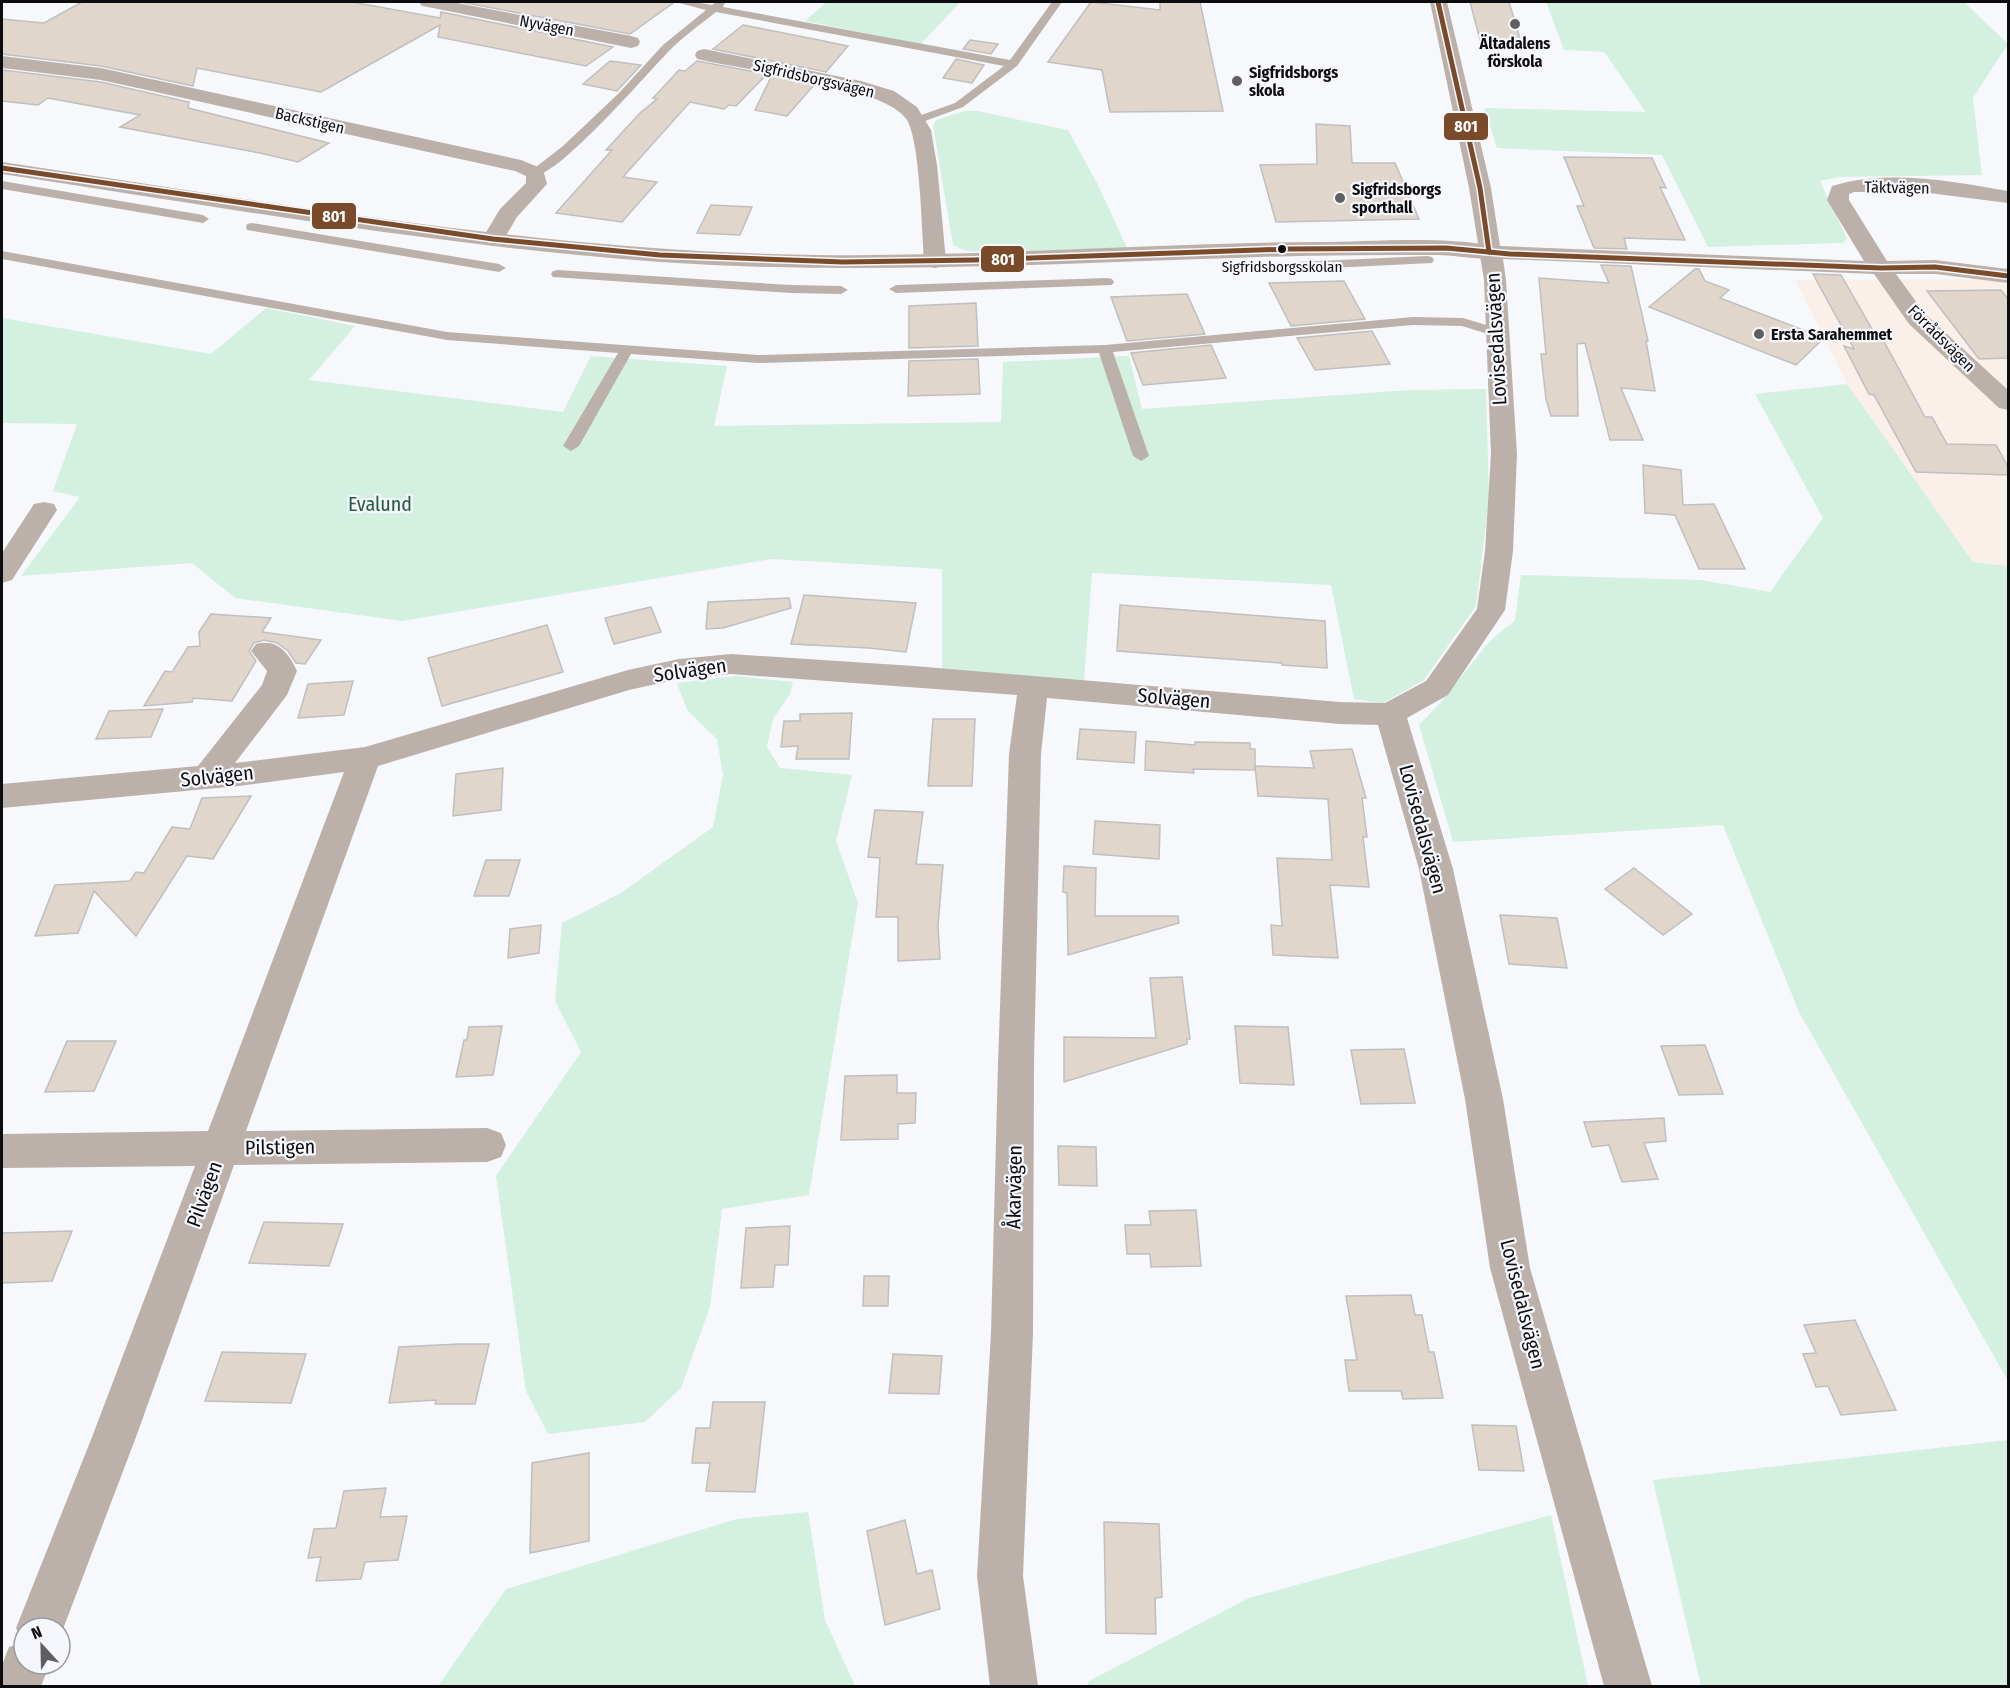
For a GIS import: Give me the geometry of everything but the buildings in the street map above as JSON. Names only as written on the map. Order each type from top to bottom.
[{"type":"street","name":"Nyvägen","points":[[428,2],[631,42]]},
{"type":"street","name":"Lovisedalsvägen","points":[[1437,2],[1480,188],[1495,280],[1504,454],[1499,551],[1491,610],[1437,688],[1390,714],[1436,869],[1484,1099],[1510,1268],[1628,1686]]},
{"type":"street","name":"Sigfridsborgsvägen","points":[[704,55],[854,85],[887,96],[910,111],[917,120]]},
{"type":"street","name":"Backstigen","points":[[2,62],[112,76],[521,166],[536,173]]},
{"type":"street","points":[[917,120],[927,165],[935,261]]},
{"type":"street","points":[[2,168],[294,213],[493,238],[671,255],[817,262],[935,261],[1288,249],[1446,248],[1490,252],[1881,268],[1935,267],[2008,276]]},
{"type":"street","points":[[493,238],[508,214],[537,184],[536,173]]},
{"type":"street","name":"Täktvägen","points":[[1881,268],[1863,244],[1838,200],[1839,190],[1845,187],[1882,185],[1972,190],[2008,197]]},
{"type":"street","name":"Förrådsvägen","points":[[1881,268],[1917,319],[2008,403]]},
{"type":"street","points":[[2,574],[44,510]]},
{"type":"street","points":[[207,777],[276,688],[282,671],[278,662],[266,651]]},
{"type":"street","name":"Solvägen","points":[[2,796],[207,777],[365,758],[628,680],[679,669],[732,664],[1033,686],[1340,713],[1390,714]]},
{"type":"street","name":"Åkarvägen","points":[[1014,1686],[1000,1576],[1012,1333],[1024,766],[1033,686]]},
{"type":"street","name":"Pilvägen","points":[[45,1616],[114,1437],[365,758]]},
{"type":"street","name":"Pilstigen","points":[[2,1151],[487,1145]]},
{"type":"lane","points":[[917,120],[959,105],[1014,64],[1057,2]]},
{"type":"lane","points":[[680,4],[719,5],[743,17],[1014,64]]},
{"type":"lane","points":[[536,173],[567,149],[667,47],[719,5]]},
{"type":"lane","points":[[2,185],[203,219]]},
{"type":"lane","points":[[252,227],[499,268]]},
{"type":"lane","points":[[2,255],[447,336],[758,359],[1105,349],[1413,321],[1463,322],[1498,333]]},
{"type":"lane","points":[[1251,268],[1427,260]]},
{"type":"lane","points":[[558,274],[791,289],[841,290]]},
{"type":"lane","points":[[896,289],[1107,282]]},
{"type":"lane","points":[[571,446],[627,349]]},
{"type":"lane","points":[[1105,349],[1141,456]]},
{"type":"shaded area","points":[[1987,279],[2008,284],[2008,566],[1973,562],[1847,384],[1795,280]]},
{"type":"green space","points":[[827,2],[960,2],[921,44],[805,21]]},
{"type":"green space","points":[[1546,2],[1964,2],[2008,44],[1973,98],[1982,175],[1839,177],[1820,181],[1847,239],[1843,243],[1708,247],[1662,155],[1497,148],[1484,108],[1646,112],[1604,52],[1564,50]]},
{"type":"green space","points":[[964,111],[977,111],[1068,130],[1098,185],[1127,248],[992,252],[966,251],[953,245],[933,125],[936,120]]},
{"type":"green space","name":"Evalund","points":[[266,308],[355,326],[309,380],[563,412],[591,356],[727,366],[714,426],[1001,422],[1003,362],[1129,356],[1142,409],[1410,390],[1486,389],[1489,500],[1476,606],[1424,680],[1383,703],[1354,699],[1331,585],[1092,573],[1084,682],[942,669],[942,569],[771,559],[402,621],[235,598],[192,563],[21,576],[80,497],[53,491],[77,424],[2,423],[2,318],[211,354]]},
{"type":"green space","points":[[1847,384],[1973,562],[2008,566],[2008,1381],[1799,1012],[1723,825],[1453,842],[1419,725],[1442,701],[1489,642],[1515,620],[1521,575],[1701,580],[1770,592],[1823,518],[1755,394]]},
{"type":"green space","points":[[737,676],[793,682],[790,694],[773,719],[767,747],[780,768],[852,775],[836,841],[858,903],[809,1195],[722,1209],[710,1307],[681,1388],[645,1422],[548,1434],[526,1391],[496,1176],[581,1052],[555,1001],[562,923],[621,893],[713,827],[723,775],[717,739],[687,710],[677,683]]},
{"type":"green space","points":[[2008,1440],[2008,1686],[1701,1686],[1653,1480]]},
{"type":"green space","points":[[808,1512],[825,1620],[855,1686],[438,1686],[506,1589],[737,1519]]},
{"type":"green space","points":[[1551,1515],[1588,1686],[1087,1686],[1089,1681],[1249,1598]]},
{"type":"transit line","name":"801","points":[[1438,2],[1480,188],[1489,252]]},
{"type":"transit line","name":"801","points":[[2,168],[493,239],[660,255],[843,262],[974,260],[1288,249],[1446,248],[1510,254],[1881,268],[1935,267],[2008,276]]},
{"type":"place","name":"Ältadalens förskola","points":[[1515,24]]},
{"type":"place","name":"Sigfridsborgs skola","points":[[1237,81]]},
{"type":"place","name":"Sigfridsborgs sporthall","points":[[1340,198]]},
{"type":"place","name":"Sigfridsborgsskolan","points":[[1282,249]]},
{"type":"place","name":"Ersta Sarahemmet","points":[[1759,334]]}]
